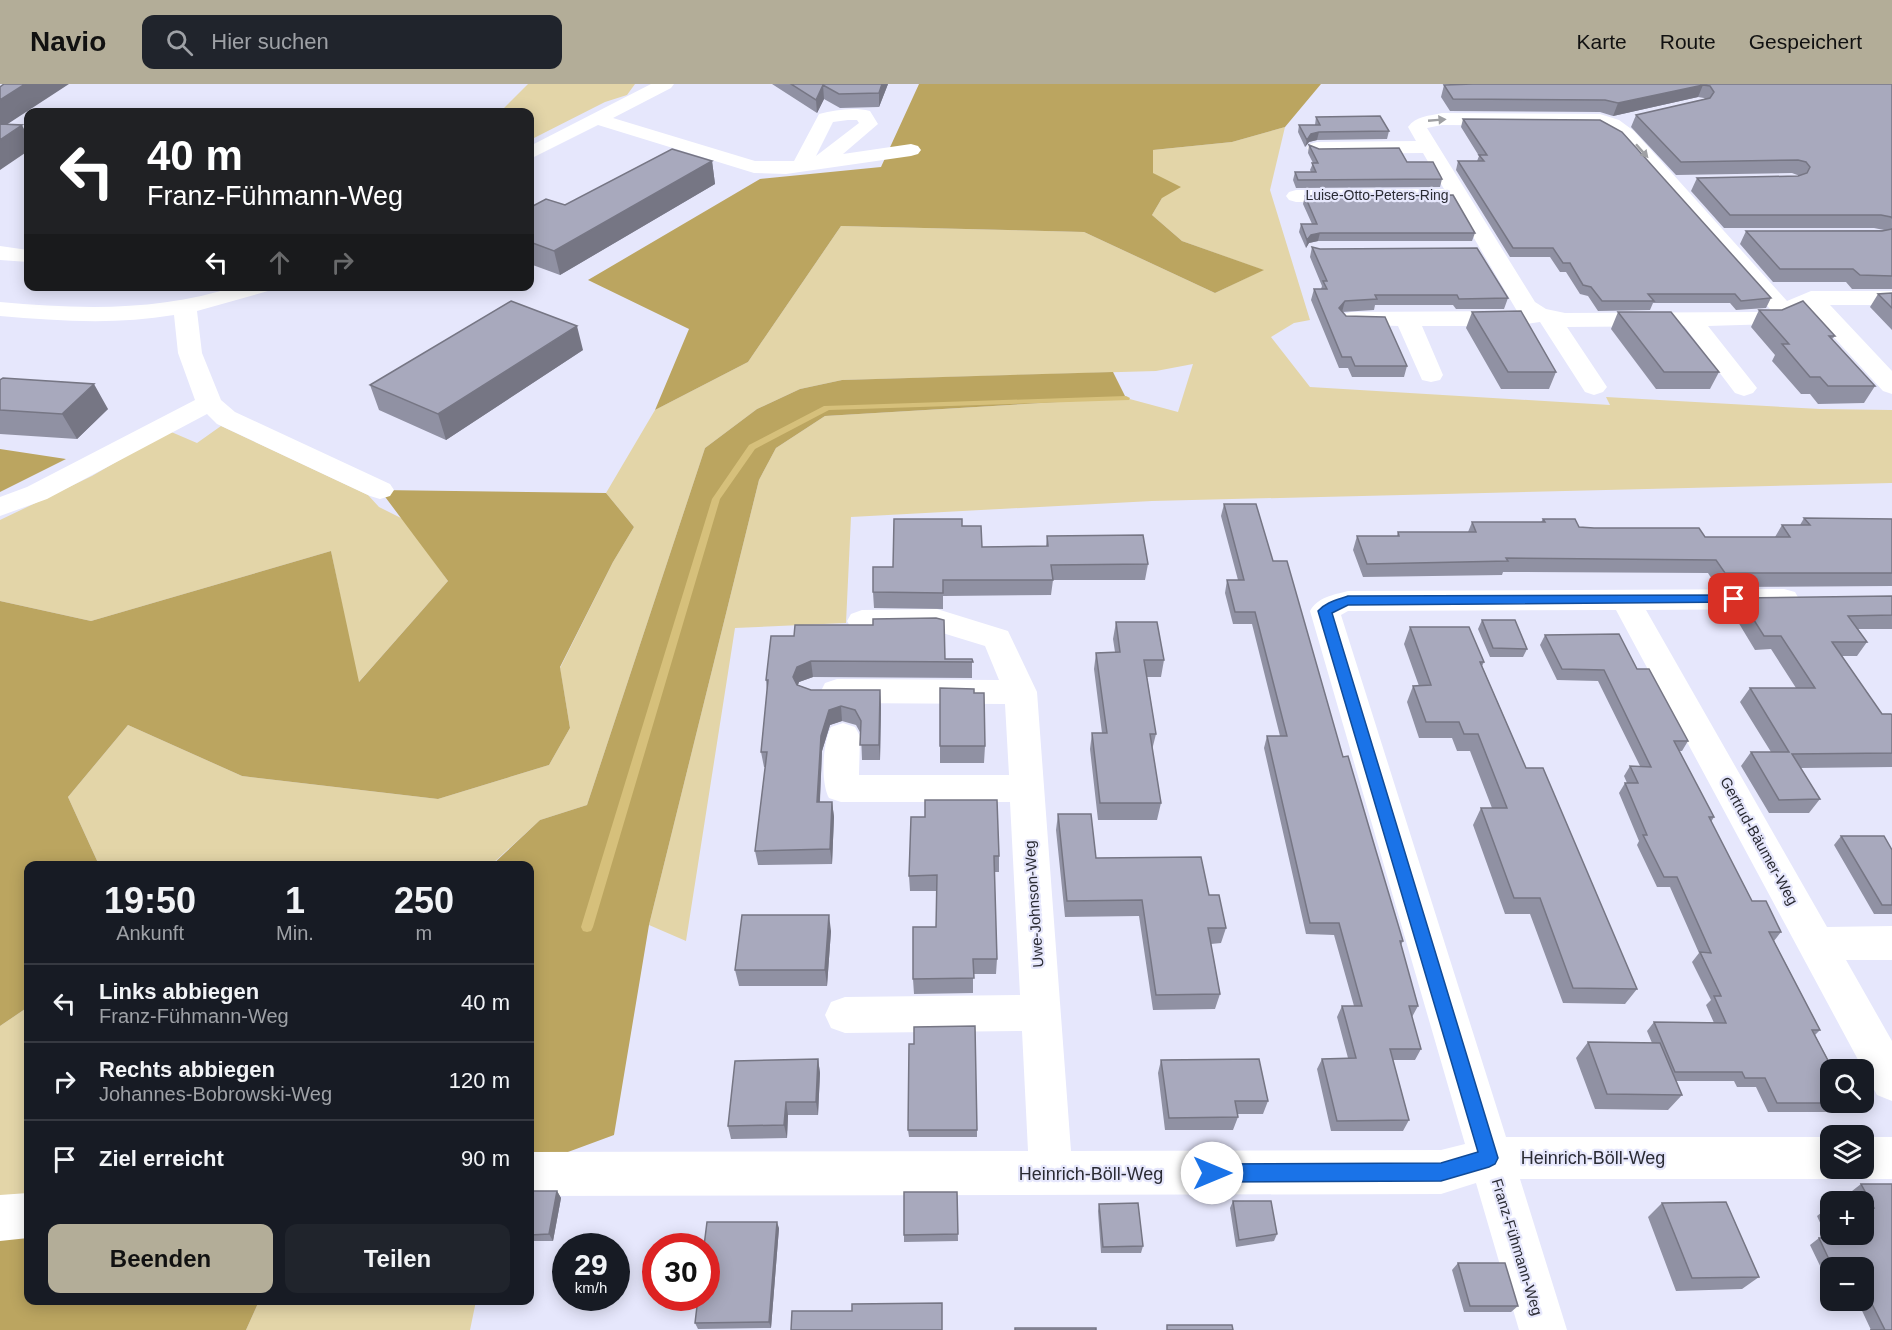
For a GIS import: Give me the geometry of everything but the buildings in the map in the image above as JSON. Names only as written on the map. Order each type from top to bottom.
[{"type":"street","points":[[534,151],[665,84]]},
{"type":"street","points":[[597,119],[741,164],[786,168],[911,150]]},
{"type":"street","name":"Luise-Otto-Peters-Ring","points":[[1594,387],[1544,316],[1526,307],[1417,127],[1424,122],[1442,119],[1585,119],[1612,124],[1633,119]]},
{"type":"street","points":[[1612,124],[1627,135],[1784,311]]},
{"type":"street","points":[[1317,148],[1429,147]]},
{"type":"street","points":[[674,160],[720,172]]},
{"type":"street","points":[[1670,183],[1692,182]]},
{"type":"street","name":"Luise-Otto-Peters-Ring","points":[[1296,196],[1459,195]]},
{"type":"street","points":[[1717,236],[1740,236]]},
{"type":"street","points":[[1468,249],[1491,249]]},
{"type":"street","points":[[0,254],[24,256]]},
{"type":"street","points":[[0,309],[135,315],[185,309],[244,291]]},
{"type":"street","points":[[1811,298],[1892,386]]},
{"type":"street","points":[[1351,320],[1514,319],[1544,316],[1565,320],[1757,319],[1773,316],[1811,298],[1892,298]]},
{"type":"street","points":[[185,309],[190,353],[209,403],[226,418],[380,490]]},
{"type":"street","points":[[1407,319],[1431,375]]},
{"type":"street","points":[[1689,319],[1744,388]]},
{"type":"street","points":[[0,507],[37,493],[209,403]]},
{"type":"street","points":[[1626,601],[1813,598]]},
{"type":"street","name":"Franz-Fühmann-Weg","points":[[1543,1330],[1325,611],[1334,605],[1348,601],[1626,601]]},
{"type":"street","name":"Gertrud-Bäumer-Weg","points":[[1626,601],[1892,1081]]},
{"type":"street","name":"Uwe-Johnson-Weg","points":[[862,621],[937,620],[997,639],[1021,692],[1051,1174]]},
{"type":"street","points":[[813,691],[1021,692]]},
{"type":"street","points":[[843,736],[841,788],[1027,789]]},
{"type":"street","points":[[1816,944],[1892,943]]},
{"type":"street","points":[[845,1015],[1041,1013]]},
{"type":"street","name":"Heinrich-Böll-Weg","points":[[534,1174],[1441,1172],[1489,1158],[1820,1158]]},
{"type":"street","points":[[1874,1158],[1892,1158]]},
{"type":"street","points":[[0,1218],[24,1216]]},
{"type":"shaded area","points":[[528,84],[635,84],[627,95],[605,102],[534,138],[534,108],[504,108]]},
{"type":"shaded area","points":[[919,84],[1321,84],[1285,127],[1232,142],[1153,150],[1153,173],[1181,187],[1162,198],[1152,215],[1182,241],[1264,270],[1215,293],[1084,232],[841,226],[748,362],[655,410],[689,329],[588,280],[760,179],[881,167]]},
{"type":"shaded area","points":[[1285,127],[1270,190],[1310,320],[1294,323],[1271,337],[1310,387],[1610,405],[1606,397],[1820,409],[1892,410],[1892,483],[1152,501],[851,517],[846,623],[735,628],[686,941],[649,925],[759,480],[776,448],[825,416],[1126,398],[1178,412],[1193,364],[1156,371],[842,380],[800,389],[757,409],[705,448],[587,805],[540,820],[495,861],[97,861],[68,797],[128,725],[242,776],[438,799],[549,765],[570,728],[560,668],[613,562],[634,527],[606,493],[655,410],[748,362],[841,226],[1084,232],[1215,293],[1263,270],[1182,241],[1152,215],[1162,198],[1153,173],[1153,150],[1232,142]]},
{"type":"shaded area","points":[[1113,372],[1126,398],[825,416],[776,448],[759,480],[649,925],[614,1135],[534,1165],[534,861],[496,861],[540,820],[587,805],[705,448],[757,409],[800,389],[842,380]]},
{"type":"shaded area","points":[[221,426],[368,495],[379,507],[403,519],[448,581],[358,683],[331,551],[91,621],[0,601],[0,520],[92,476],[169,431],[197,443]]},
{"type":"shaded area","points":[[0,449],[66,459],[0,492]]},
{"type":"shaded area","points":[[380,490],[606,493],[634,527],[613,562],[560,667],[570,728],[549,765],[438,799],[242,776],[128,725],[68,797],[97,861],[24,861],[24,1010],[0,1026],[0,601],[91,621],[331,551],[359,682],[448,581]]},
{"type":"shaded area","points":[[24,1010],[24,1216],[0,1218],[0,1026]]},
{"type":"shaded area","points":[[24,1216],[24,1305],[257,1305],[246,1330],[0,1330],[0,1218]]},
{"type":"shaded area","points":[[257,1305],[475,1305],[470,1330],[246,1330]]},
{"type":"waterway","points":[[587,927],[716,499],[752,447],[827,408],[1126,398]]},
{"type":"route","points":[[1212,1173],[1441,1172],[1489,1158],[1325,611],[1334,605],[1348,601],[1734,599]]}]
